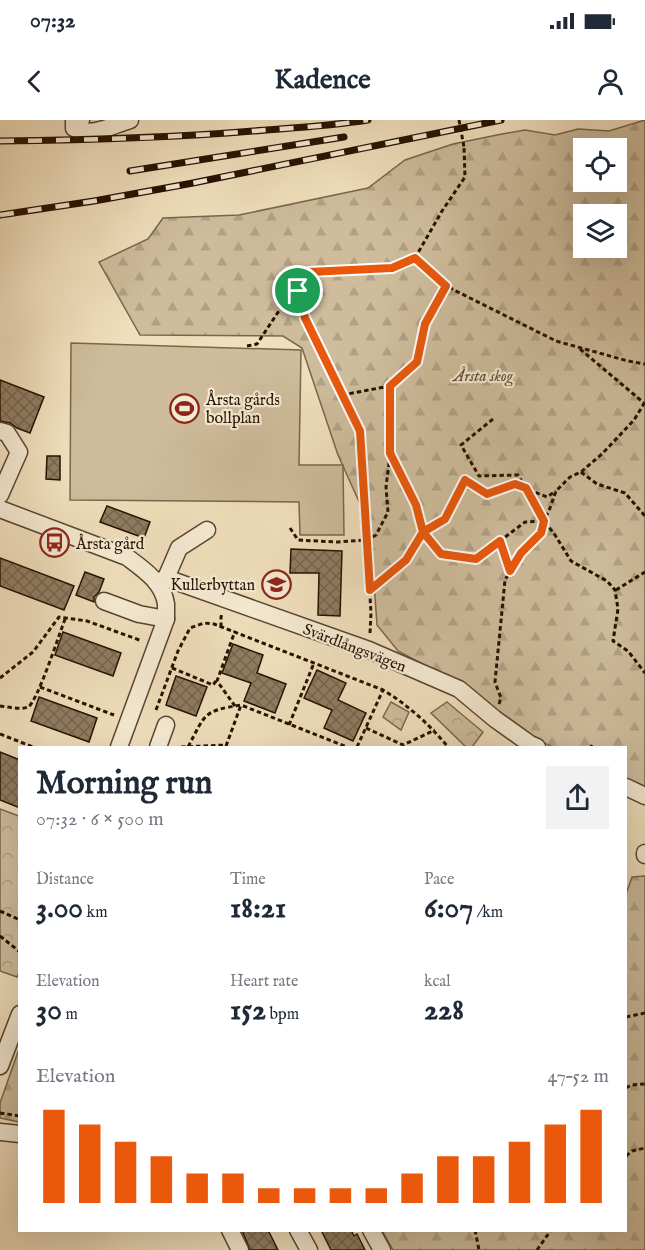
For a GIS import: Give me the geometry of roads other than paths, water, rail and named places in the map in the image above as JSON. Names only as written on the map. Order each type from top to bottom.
[{"type":"street","points":[[81,120],[74,122],[74,128],[81,132],[105,129],[130,120]]},
{"type":"street","points":[[0,431],[7,433],[19,452],[0,495]]},
{"type":"street","name":"Svärdlångsvägen","points":[[0,509],[126,557],[162,580],[369,650],[459,689],[495,719],[535,746]]},
{"type":"street","points":[[119,746],[166,619],[162,580],[179,548],[207,531]]},
{"type":"street","points":[[104,601],[139,614],[166,619]]},
{"type":"street","points":[[158,746],[166,725]]},
{"type":"street","points":[[627,787],[645,796]]},
{"type":"street","points":[[0,1066],[6,1031],[18,1016]]},
{"type":"street","points":[[0,1132],[18,1134]]},
{"type":"street","points":[[231,1232],[240,1250]]},
{"type":"street","points":[[299,1232],[309,1250]]},
{"type":"street","points":[[372,1232],[382,1250]]},
{"type":"railway","points":[[0,141],[190,135],[310,127],[368,120]]},
{"type":"railway","points":[[0,215],[193,183],[501,120]]},
{"type":"railway","points":[[130,171],[344,137]]},
{"type":"place","name":"Årsta gårds bollplan","points":[[185,408]]},
{"type":"place","name":"Årsta gård","points":[[55,543]]},
{"type":"place","name":"Kullerbyttan","points":[[276,584]]},
{"type":"park label","name":"Årsta skog","points":[[483,375]]}]
